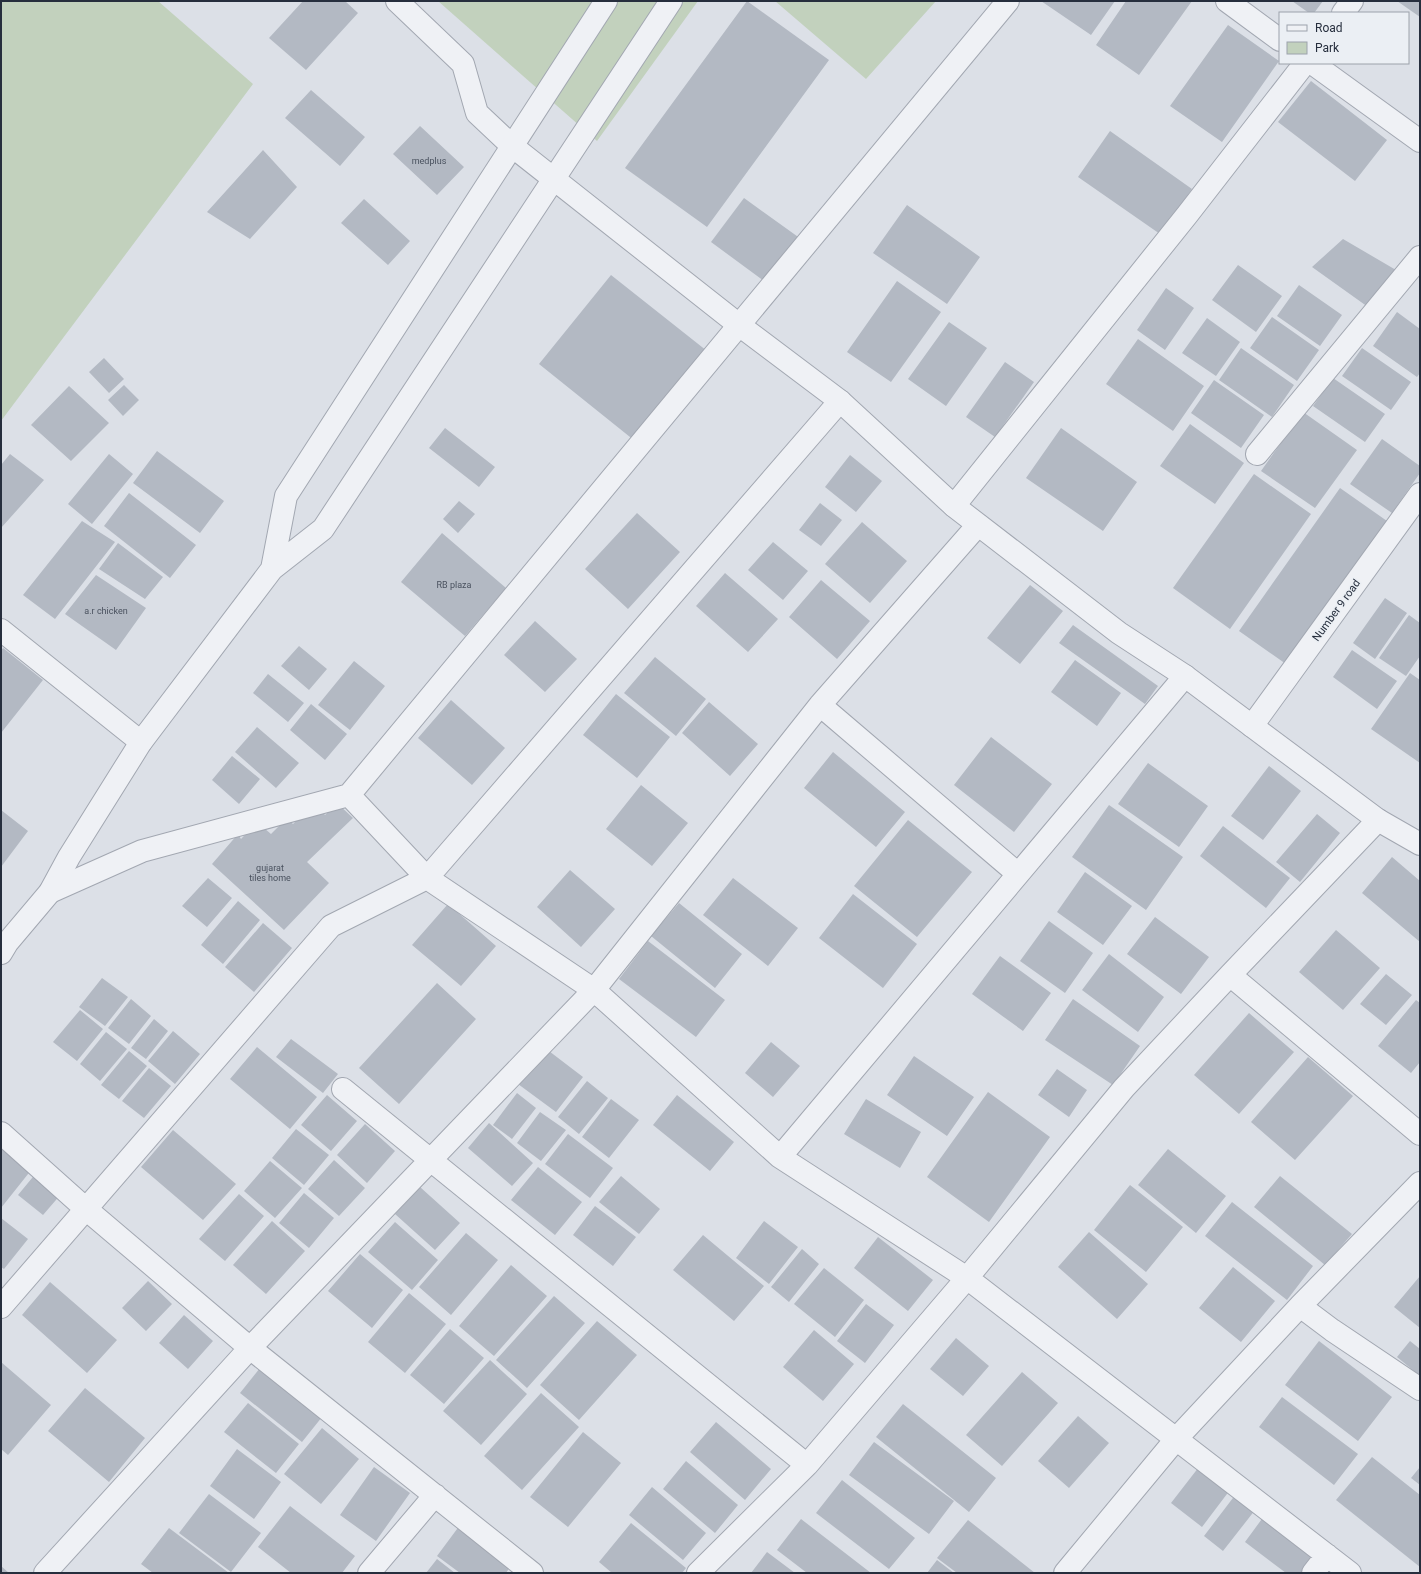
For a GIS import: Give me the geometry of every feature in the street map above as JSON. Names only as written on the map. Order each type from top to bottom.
[{"type":"street","points":[[397,1],[463,64],[477,113],[512,146],[553,180],[739,325],[840,401],[954,506],[1119,633],[1185,676],[1378,820],[1418,838]]},
{"type":"street","points":[[272,569],[286,496],[606,1]]},
{"type":"street","points":[[3,945],[50,892],[69,857],[141,742],[272,569],[323,529],[671,1]]},
{"type":"street","points":[[50,892],[142,851],[349,795],[1008,1]]},
{"type":"street","points":[[1227,1],[1279,39]]},
{"type":"street","points":[[1344,12],[1352,1]]},
{"type":"street","points":[[954,506],[1187,215],[1305,64]]},
{"type":"street","points":[[1313,64],[1420,141]]},
{"type":"street","points":[[1257,454],[1420,257]]},
{"type":"street","points":[[1,1307],[331,926],[427,878],[840,401]]},
{"type":"street","name":"Number 9 road","points":[[1252,726],[1420,494]]},
{"type":"street","points":[[44,1573],[250,1348],[594,990],[820,705],[978,525]]},
{"type":"street","points":[[1,630],[141,742]]},
{"type":"street","points":[[780,1157],[1185,676]]},
{"type":"street","points":[[820,705],[1018,874]]},
{"type":"street","points":[[349,795],[427,878],[594,990],[780,1157],[968,1278],[1350,1573]]},
{"type":"street","points":[[698,1573],[807,1464],[968,1278],[1124,1088],[1230,974],[1378,820]]},
{"type":"street","points":[[1230,974],[1420,1134]]},
{"type":"street","points":[[343,1089],[807,1464]]},
{"type":"street","points":[[1,1133],[86,1209],[250,1348],[532,1573]]},
{"type":"street","points":[[1065,1573],[1177,1438],[1300,1306],[1420,1183]]},
{"type":"street","points":[[1300,1306],[1332,1330],[1420,1389]]},
{"type":"street","points":[[369,1573],[435,1495]]},
{"type":"street","points":[[1313,1573],[1327,1555]]},
{"type":"green space","points":[[1,1],[158,1],[253,84],[1,421]]},
{"type":"green space","points":[[438,1],[698,1],[597,141]]},
{"type":"green space","points":[[775,1],[936,1],[866,79]]},
{"type":"building","points":[[303,1],[345,1],[358,13],[306,70],[269,38]]},
{"type":"building","points":[[747,1],[829,60],[707,227],[625,168]]},
{"type":"building","points":[[1041,1],[1115,1],[1091,35]]},
{"type":"building","points":[[1126,1],[1192,1],[1139,75],[1096,45]]},
{"type":"building","points":[[1292,1],[1323,1],[1315,12],[1308,12]]},
{"type":"building","points":[[1397,1],[1420,1],[1420,17]]},
{"type":"building","points":[[1228,25],[1279,61],[1222,142],[1170,106]]},
{"type":"building","points":[[1311,81],[1387,140],[1355,181],[1278,122]]},
{"type":"building","points":[[311,90],[365,137],[340,166],[285,118]]},
{"type":"building","points":[[420,126],[464,167],[437,195],[393,154]]},
{"type":"building","points":[[1110,131],[1192,189],[1160,234],[1078,177]]},
{"type":"building","points":[[263,150],[297,187],[250,239],[207,212]]},
{"type":"building","points":[[744,198],[801,239],[768,284],[711,242]]},
{"type":"building","points":[[364,199],[410,241],[388,265],[341,223]]},
{"type":"building","points":[[907,205],[980,257],[947,304],[873,253]]},
{"type":"building","points":[[1343,239],[1396,270],[1368,307],[1312,267]]},
{"type":"building","points":[[1238,265],[1282,296],[1256,332],[1212,300]]},
{"type":"building","points":[[611,275],[707,351],[635,441],[539,364]]},
{"type":"building","points":[[897,281],[941,312],[891,382],[847,352]]},
{"type":"building","points":[[1299,285],[1342,315],[1320,346],[1277,316]]},
{"type":"building","points":[[1166,288],[1194,308],[1165,350],[1137,330]]},
{"type":"building","points":[[1397,312],[1420,329],[1420,373],[1417,377],[1373,346]]},
{"type":"building","points":[[1272,317],[1319,350],[1297,381],[1250,348]]},
{"type":"building","points":[[1207,318],[1240,342],[1216,376],[1182,353]]},
{"type":"building","points":[[949,322],[987,348],[946,406],[908,379]]},
{"type":"building","points":[[1138,339],[1204,386],[1173,431],[1106,384]]},
{"type":"building","points":[[1241,348],[1294,385],[1272,417],[1219,380]]},
{"type":"building","points":[[1362,348],[1411,382],[1391,410],[1342,376]]},
{"type":"building","points":[[104,358],[124,379],[109,393],[89,372]]},
{"type":"building","points":[[1005,362],[1034,382],[995,437],[966,417]]},
{"type":"building","points":[[1333,378],[1385,414],[1365,442],[1313,406]]},
{"type":"building","points":[[1214,380],[1264,415],[1241,448],[1191,413]]},
{"type":"building","points":[[124,385],[139,400],[123,416],[108,400]]},
{"type":"building","points":[[69,386],[109,423],[71,461],[31,425]]},
{"type":"building","points":[[1303,412],[1357,450],[1315,508],[1261,471]]},
{"type":"building","points":[[1190,424],[1244,463],[1215,504],[1160,466]]},
{"type":"building","points":[[445,428],[495,467],[479,487],[429,448]]},
{"type":"building","points":[[1061,428],[1137,482],[1103,531],[1026,478]]},
{"type":"building","points":[[1382,439],[1420,466],[1420,473],[1392,513],[1350,484]]},
{"type":"building","points":[[157,451],[224,501],[200,533],[133,483]]},
{"type":"building","points":[[10,454],[44,480],[1,528],[1,465]]},
{"type":"building","points":[[109,454],[133,474],[92,524],[68,504]]},
{"type":"building","points":[[850,455],[882,481],[856,512],[825,487]]},
{"type":"building","points":[[1254,474],[1311,514],[1230,629],[1173,588]]},
{"type":"building","points":[[1340,488],[1387,521],[1286,664],[1239,631]]},
{"type":"building","points":[[129,493],[196,545],[170,578],[104,526]]},
{"type":"building","points":[[459,501],[475,514],[458,533],[443,519]]},
{"type":"building","points":[[820,503],[842,520],[821,546],[799,530]]},
{"type":"building","points":[[637,513],[680,552],[628,609],[585,569]]},
{"type":"building","points":[[82,521],[115,542],[55,619],[23,595]]},
{"type":"building","points":[[862,522],[907,561],[870,603],[825,564]]},
{"type":"building","points":[[442,533],[506,588],[465,636],[401,582]]},
{"type":"building","points":[[773,542],[808,571],[783,600],[748,570]]},
{"type":"building","points":[[118,543],[163,577],[145,599],[99,569]]},
{"type":"building","points":[[725,573],[778,619],[748,652],[696,606]]},
{"type":"building","points":[[96,575],[146,608],[116,650],[65,614]]},
{"type":"building","points":[[821,580],[870,621],[837,659],[789,617]]},
{"type":"building","points":[[1030,585],[1063,611],[1020,664],[987,638]]},
{"type":"building","points":[[1385,598],[1407,613],[1375,659],[1353,643]]},
{"type":"building","points":[[1409,615],[1420,623],[1420,656],[1406,676],[1379,658]]},
{"type":"building","points":[[535,621],[577,659],[545,692],[504,655]]},
{"type":"building","points":[[1073,625],[1158,686],[1145,704],[1059,643]]},
{"type":"building","points":[[299,646],[327,669],[309,690],[281,666]]},
{"type":"building","points":[[3,648],[43,680],[1,733],[1,651]]},
{"type":"building","points":[[1352,650],[1397,681],[1377,709],[1333,677]]},
{"type":"building","points":[[655,657],[706,699],[676,736],[624,693]]},
{"type":"building","points":[[1075,660],[1121,693],[1097,726],[1051,692]]},
{"type":"building","points":[[354,661],[385,686],[350,730],[318,705]]},
{"type":"building","points":[[1410,673],[1420,680],[1420,763],[1371,729]]},
{"type":"building","points":[[268,674],[304,703],[288,722],[253,693]]},
{"type":"building","points":[[616,694],[670,737],[637,778],[583,735]]},
{"type":"building","points":[[451,700],[505,748],[472,785],[418,738]]},
{"type":"building","points":[[709,702],[758,744],[730,776],[682,733]]},
{"type":"building","points":[[311,704],[347,734],[325,760],[290,730]]},
{"type":"building","points":[[257,727],[299,763],[276,788],[235,752]]},
{"type":"building","points":[[991,737],[1052,784],[1014,832],[954,785]]},
{"type":"building","points":[[833,752],[905,812],[876,847],[804,788]]},
{"type":"building","points":[[232,756],[260,779],[239,804],[212,780]]},
{"type":"building","points":[[1148,763],[1208,806],[1179,847],[1118,804]]},
{"type":"building","points":[[1269,766],[1301,791],[1263,840],[1231,816]]},
{"type":"building","points":[[641,785],[688,823],[652,866],[606,829]]},
{"type":"building","points":[[337,803],[353,818],[307,862],[329,883],[284,930],[212,864],[238,834],[241,839],[257,822],[271,834],[287,818],[293,824],[300,817],[305,819],[311,812],[316,816],[321,810],[325,815]]},
{"type":"building","points":[[1109,805],[1183,857],[1146,910],[1072,857]]},
{"type":"building","points":[[1,810],[28,831],[1,867]]},
{"type":"building","points":[[1317,814],[1340,833],[1300,882],[1276,862]]},
{"type":"building","points":[[908,820],[972,872],[917,937],[854,886]]},
{"type":"building","points":[[1223,826],[1290,878],[1266,908],[1200,856]]},
{"type":"building","points":[[1392,857],[1420,881],[1420,942],[1362,893]]},
{"type":"building","points":[[570,870],[615,909],[581,947],[537,907]]},
{"type":"building","points":[[1085,872],[1132,906],[1103,945],[1057,912]]},
{"type":"building","points":[[208,878],[232,898],[207,927],[182,906]]},
{"type":"building","points":[[733,878],[798,928],[768,966],[703,915]]},
{"type":"building","points":[[853,894],[917,944],[883,988],[819,938]]},
{"type":"building","points":[[238,901],[260,920],[223,964],[201,945]]},
{"type":"building","points":[[679,903],[742,954],[715,988],[651,936]]},
{"type":"building","points":[[448,904],[496,946],[461,986],[412,945]]},
{"type":"building","points":[[1155,917],[1209,957],[1181,994],[1127,954]]},
{"type":"building","points":[[1049,921],[1093,953],[1065,993],[1020,961]]},
{"type":"building","points":[[263,923],[292,948],[254,992],[225,967]]},
{"type":"building","points":[[1336,930],[1380,968],[1343,1010],[1299,972]]},
{"type":"building","points":[[648,941],[725,1000],[696,1037],[619,979]]},
{"type":"building","points":[[1109,954],[1164,997],[1138,1032],[1082,990]]},
{"type":"building","points":[[1000,956],[1051,993],[1023,1031],[972,994]]},
{"type":"building","points":[[1386,974],[1412,995],[1386,1025],[1360,1004]]},
{"type":"building","points":[[102,978],[128,997],[105,1026],[79,1007]]},
{"type":"building","points":[[437,983],[476,1019],[399,1104],[359,1068]]},
{"type":"building","points":[[131,999],[151,1016],[129,1044],[108,1028]]},
{"type":"building","points":[[1073,999],[1140,1046],[1113,1085],[1045,1040]]},
{"type":"building","points":[[1416,1000],[1420,1003],[1420,1062],[1411,1073],[1378,1046]]},
{"type":"building","points":[[80,1010],[103,1029],[77,1061],[53,1042]]},
{"type":"building","points":[[1249,1013],[1294,1052],[1239,1114],[1194,1075]]},
{"type":"building","points":[[154,1019],[168,1031],[146,1059],[131,1048]]},
{"type":"building","points":[[173,1031],[200,1054],[175,1084],[148,1061]]},
{"type":"building","points":[[106,1032],[127,1049],[100,1081],[80,1064]]},
{"type":"building","points":[[291,1039],[338,1074],[323,1093],[276,1057]]},
{"type":"building","points":[[771,1042],[800,1066],[773,1097],[745,1073]]},
{"type":"building","points":[[257,1047],[317,1097],[290,1129],[230,1079]]},
{"type":"building","points":[[545,1048],[583,1077],[556,1112],[518,1084]]},
{"type":"building","points":[[129,1051],[147,1066],[119,1099],[101,1085]]},
{"type":"building","points":[[914,1056],[974,1097],[947,1136],[887,1095]]},
{"type":"building","points":[[1308,1057],[1353,1096],[1295,1160],[1251,1122]]},
{"type":"building","points":[[149,1068],[171,1086],[144,1118],[122,1101]]},
{"type":"building","points":[[1057,1069],[1087,1090],[1069,1117],[1038,1095]]},
{"type":"building","points":[[587,1081],[608,1098],[579,1134],[558,1117]]},
{"type":"building","points":[[988,1092],[1050,1137],[989,1222],[927,1177]]},
{"type":"building","points":[[517,1093],[536,1108],[512,1139],[493,1125]]},
{"type":"building","points":[[327,1095],[357,1121],[331,1151],[301,1125]]},
{"type":"building","points":[[677,1095],[734,1142],[710,1171],[653,1125]]},
{"type":"building","points":[[611,1099],[639,1120],[609,1158],[582,1137]]},
{"type":"building","points":[[866,1099],[921,1132],[900,1168],[844,1134]]},
{"type":"building","points":[[540,1112],[566,1130],[541,1161],[517,1143]]},
{"type":"building","points":[[489,1123],[533,1163],[512,1186],[468,1148]]},
{"type":"building","points":[[365,1124],[395,1151],[367,1183],[337,1155]]},
{"type":"building","points":[[296,1129],[329,1155],[304,1185],[272,1158]]},
{"type":"building","points":[[173,1130],[236,1184],[203,1220],[141,1167]]},
{"type":"building","points":[[568,1134],[613,1168],[590,1198],[545,1164]]},
{"type":"building","points":[[1,1143],[32,1169],[1,1208]]},
{"type":"building","points":[[1168,1149],[1226,1196],[1196,1233],[1138,1185]]},
{"type":"building","points":[[334,1160],[365,1188],[339,1216],[308,1189]]},
{"type":"building","points":[[270,1161],[302,1188],[275,1218],[244,1191]]},
{"type":"building","points":[[538,1167],[582,1202],[555,1235],[511,1200]]},
{"type":"building","points":[[37,1172],[62,1193],[43,1215],[18,1195]]},
{"type":"building","points":[[621,1176],[660,1209],[639,1234],[599,1202]]},
{"type":"building","points":[[1280,1176],[1352,1234],[1325,1265],[1254,1207]]},
{"type":"building","points":[[1130,1185],[1183,1227],[1146,1272],[1094,1230]]},
{"type":"building","points":[[420,1187],[460,1223],[435,1250],[395,1214]]},
{"type":"building","points":[[304,1193],[334,1218],[309,1248],[279,1223]]},
{"type":"building","points":[[239,1194],[264,1216],[225,1261],[199,1239]]},
{"type":"building","points":[[1232,1202],[1313,1266],[1287,1300],[1205,1236]]},
{"type":"building","points":[[595,1206],[636,1237],[613,1266],[573,1235]]},
{"type":"building","points":[[1,1218],[28,1239],[4,1269],[1,1267]]},
{"type":"building","points":[[272,1221],[305,1251],[266,1294],[233,1265]]},
{"type":"building","points":[[764,1221],[798,1247],[769,1284],[736,1258]]},
{"type":"building","points":[[395,1222],[438,1260],[412,1290],[368,1252]]},
{"type":"building","points":[[1089,1232],[1148,1284],[1117,1319],[1058,1267]]},
{"type":"building","points":[[466,1233],[498,1260],[451,1315],[419,1287]]},
{"type":"building","points":[[703,1235],[764,1286],[734,1321],[673,1270]]},
{"type":"building","points":[[878,1237],[933,1280],[908,1311],[854,1268]]},
{"type":"building","points":[[802,1249],[819,1264],[789,1302],[771,1287]]},
{"type":"building","points":[[360,1254],[403,1290],[372,1328],[328,1291]]},
{"type":"building","points":[[511,1265],[547,1296],[494,1356],[459,1326]]},
{"type":"building","points":[[1233,1267],[1275,1301],[1241,1342],[1199,1308]]},
{"type":"building","points":[[824,1268],[864,1300],[835,1337],[794,1304]]},
{"type":"building","points":[[1420,1276],[1420,1328],[1394,1307]]},
{"type":"building","points":[[148,1281],[172,1304],[146,1331],[122,1308]]},
{"type":"building","points":[[50,1282],[117,1340],[87,1373],[22,1315]]},
{"type":"building","points":[[409,1293],[446,1324],[405,1373],[368,1342]]},
{"type":"building","points":[[554,1296],[585,1323],[527,1388],[496,1360]]},
{"type":"building","points":[[866,1304],[894,1325],[865,1363],[837,1341]]},
{"type":"building","points":[[184,1315],[213,1341],[188,1369],[159,1343]]},
{"type":"building","points":[[597,1321],[637,1355],[579,1420],[540,1385]]},
{"type":"building","points":[[450,1329],[484,1358],[444,1404],[410,1375]]},
{"type":"building","points":[[814,1330],[854,1364],[823,1401],[783,1367]]},
{"type":"building","points":[[956,1338],[989,1366],[963,1396],[930,1369]]},
{"type":"building","points":[[1319,1341],[1392,1397],[1358,1441],[1285,1385]]},
{"type":"building","points":[[1410,1341],[1420,1349],[1420,1376],[1397,1357]]},
{"type":"building","points":[[490,1360],[527,1394],[481,1445],[443,1411]]},
{"type":"building","points":[[1,1362],[51,1405],[8,1455],[1,1449]]},
{"type":"building","points":[[264,1363],[326,1412],[302,1442],[240,1393]]},
{"type":"building","points":[[1022,1372],[1058,1403],[1002,1466],[966,1435]]},
{"type":"building","points":[[85,1388],[145,1438],[109,1482],[48,1431]]},
{"type":"building","points":[[541,1393],[579,1427],[522,1490],[484,1456]]},
{"type":"building","points":[[1282,1397],[1358,1454],[1334,1485],[1259,1427]]},
{"type":"building","points":[[248,1403],[299,1444],[276,1473],[224,1432]]},
{"type":"building","points":[[903,1404],[996,1478],[969,1512],[876,1437]]},
{"type":"building","points":[[1078,1416],[1109,1443],[1069,1488],[1038,1461]]},
{"type":"building","points":[[716,1422],[771,1469],[745,1500],[690,1452]]},
{"type":"building","points":[[322,1428],[359,1459],[321,1504],[284,1474]]},
{"type":"building","points":[[583,1432],[621,1463],[568,1527],[530,1497]]},
{"type":"building","points":[[874,1442],[954,1501],[929,1534],[849,1475]]},
{"type":"building","points":[[237,1449],[281,1482],[254,1519],[210,1486]]},
{"type":"building","points":[[1372,1457],[1420,1495],[1420,1567],[1336,1500]]},
{"type":"building","points":[[686,1461],[738,1505],[715,1533],[663,1489]]},
{"type":"building","points":[[1202,1463],[1233,1486],[1202,1527],[1171,1503]]},
{"type":"building","points":[[374,1467],[410,1493],[376,1541],[340,1515]]},
{"type":"building","points":[[1420,1467],[1420,1485],[1411,1478]]},
{"type":"building","points":[[842,1480],[915,1538],[889,1569],[816,1513]]},
{"type":"building","points":[[652,1487],[706,1533],[683,1560],[629,1515]]},
{"type":"building","points":[[1239,1490],[1259,1505],[1223,1551],[1204,1536]]},
{"type":"building","points":[[209,1494],[261,1533],[231,1572],[179,1533]]},
{"type":"building","points":[[290,1506],[355,1556],[342,1573],[291,1573],[258,1547]]},
{"type":"building","points":[[1267,1512],[1320,1553],[1305,1573],[1286,1573],[1245,1542]]},
{"type":"building","points":[[801,1519],[871,1573],[807,1573],[777,1550]]},
{"type":"building","points":[[968,1520],[1035,1573],[957,1573],[937,1558]]},
{"type":"building","points":[[631,1523],[686,1568],[682,1573],[612,1573],[599,1562]]},
{"type":"building","points":[[460,1525],[512,1564],[506,1573],[460,1573],[437,1556]]},
{"type":"building","points":[[169,1528],[229,1573],[153,1573],[141,1564]]},
{"type":"building","points":[[767,1552],[795,1573],[751,1573]]},
{"type":"building","points":[[437,1559],[455,1573],[426,1573]]},
{"type":"building","points":[[937,1560],[954,1573],[927,1573]]},
{"type":"building","points":[[1,1566],[9,1573],[1,1573]]}]
